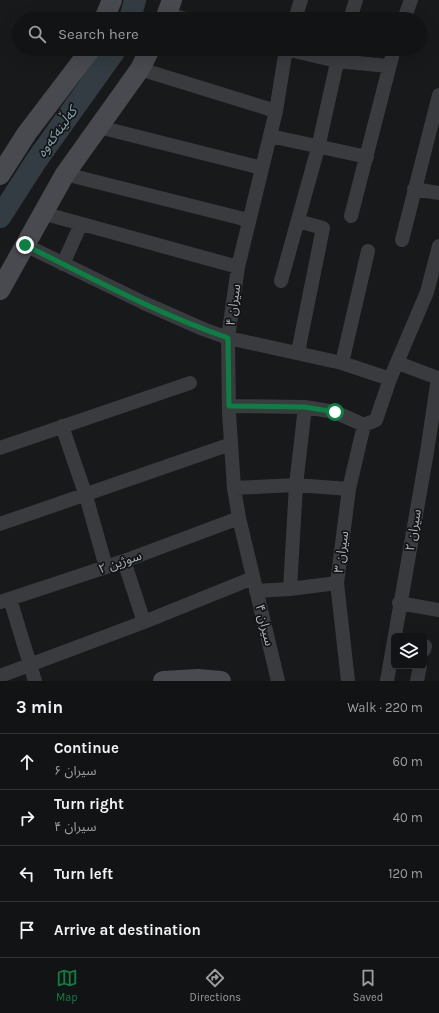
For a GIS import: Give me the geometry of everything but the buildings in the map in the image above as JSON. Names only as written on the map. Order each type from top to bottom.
[{"type":"main road","points":[[107,12],[112,0]]},
{"type":"main road","points":[[0,175],[27,133],[86,56]]},
{"type":"main road","points":[[0,290],[65,174],[140,70],[147,56]]},
{"type":"main road","points":[[163,681],[198,679],[221,681]]},
{"type":"street","points":[[297,12],[301,0]]},
{"type":"street","points":[[352,12],[356,0]]},
{"type":"street","points":[[407,12],[411,0]]},
{"type":"street","name":"سیران ۴","points":[[278,681],[239,518],[234,488],[229,406],[228,338],[238,267],[248,220],[276,111],[285,56]]},
{"type":"street","points":[[281,281],[318,148],[339,56]]},
{"type":"street","points":[[343,56],[388,66]]},
{"type":"street","points":[[351,216],[392,56]]},
{"type":"street","points":[[140,70],[276,111]]},
{"type":"street","points":[[402,240],[414,188],[439,95]]},
{"type":"street","points":[[99,127],[262,168]]},
{"type":"street","points":[[270,136],[318,148],[367,157]]},
{"type":"street","points":[[65,174],[248,220]]},
{"type":"street","points":[[414,188],[439,193]]},
{"type":"street","points":[[42,213],[238,267]]},
{"type":"street","points":[[298,221],[322,228],[298,352]]},
{"type":"street","points":[[63,264],[81,224]]},
{"type":"street","points":[[25,245],[144,303],[203,329],[228,338],[298,352],[342,363],[390,379]]},
{"type":"street","points":[[229,406],[305,407],[335,412],[364,424],[376,420],[390,379],[398,363],[426,292],[439,246]]},
{"type":"street","points":[[342,363],[368,251]]},
{"type":"street","points":[[398,363],[438,378]]},
{"type":"street","name":"سیران ۲","points":[[387,681],[399,603],[427,452],[438,378]]},
{"type":"street","points":[[0,448],[190,383]]},
{"type":"street","points":[[290,589],[296,485],[305,407]]},
{"type":"street","name":"سیران ۳","points":[[348,681],[337,583],[349,489],[364,424]]},
{"type":"street","points":[[62,426],[86,496],[106,567]]},
{"type":"street","points":[[0,524],[86,496],[231,444]]},
{"type":"street","points":[[234,488],[296,485],[349,489]]},
{"type":"street","name":"سوژین ۲","points":[[5,601],[124,561],[239,518]]},
{"type":"street","points":[[124,561],[144,622]]},
{"type":"street","points":[[0,676],[144,622],[255,584],[290,589],[337,583]]},
{"type":"street","points":[[5,601],[31,665],[35,681]]},
{"type":"street","points":[[399,603],[439,610]]},
{"type":"street","points":[[417,681],[419,669]]},
{"type":"waterway","name":"کەڵینەکەوە","points":[[132,12],[135,0]]},
{"type":"waterway","name":"کەڵینەکەوە","points":[[0,217],[36,161],[111,56]]},
{"type":"route","points":[[25,245],[144,303],[203,329],[228,338],[229,406],[305,407],[335,412]]}]
